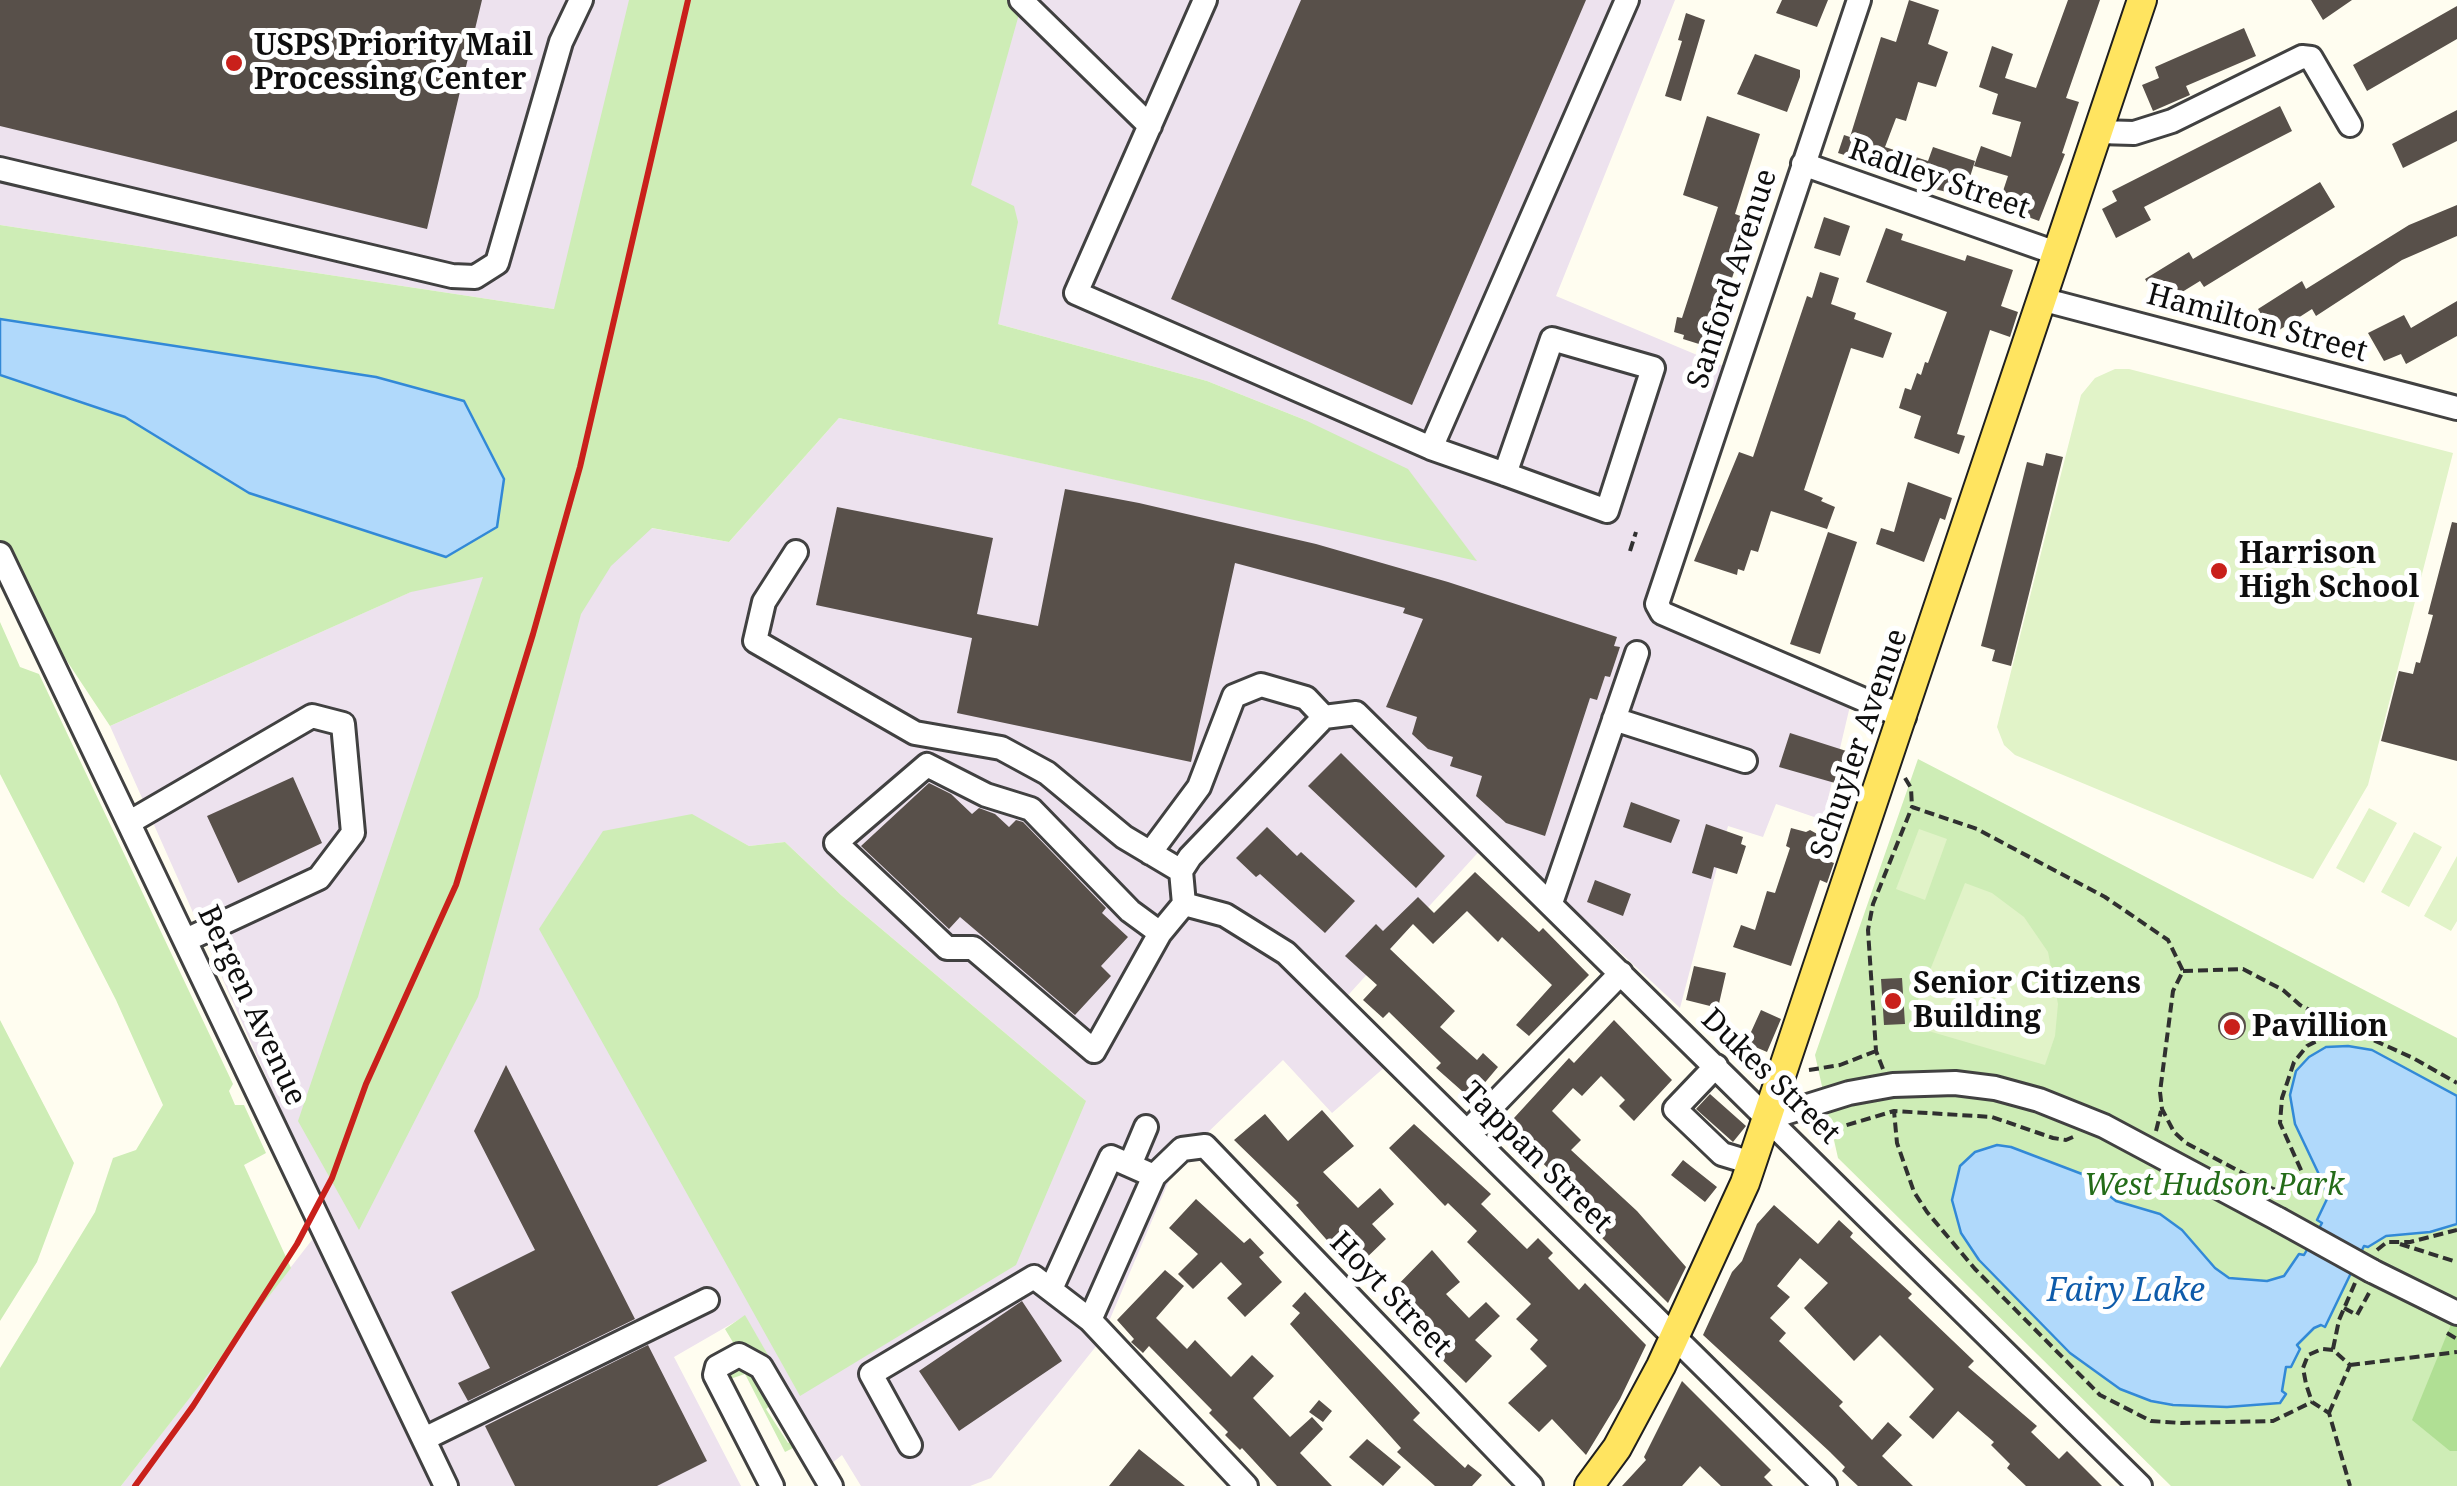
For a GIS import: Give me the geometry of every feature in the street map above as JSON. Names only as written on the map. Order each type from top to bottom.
[{"type":"main road","name":"Schuyler Avenue","points":[[1589,1486],[1618,1448],[1675,1337],[1752,1163],[2142,0]]},
{"type":"street","points":[[0,169],[434,272],[475,276],[497,263],[561,42],[581,0]]},
{"type":"street","points":[[1021,0],[1150,126]]},
{"type":"street","points":[[1205,0],[1076,294],[1431,448],[1607,511],[1653,368],[1552,340],[1505,474]]},
{"type":"street","points":[[1431,448],[1626,0]]},
{"type":"street","name":"Sanford Avenue","points":[[1859,0],[1656,604],[1662,613],[1904,717]]},
{"type":"street","points":[[2098,132],[2134,133],[2172,121],[2302,57],[2311,58],[2350,126]]},
{"type":"street","name":"Radley Street","points":[[1803,164],[2056,253]]},
{"type":"street","name":"Hamilton Street","points":[[2041,299],[2457,408]]},
{"type":"street","points":[[796,552],[764,602],[755,641],[915,733],[1001,748],[1047,773],[1124,838],[1181,871]]},
{"type":"street","name":"Bergen Avenue","points":[[0,554],[446,1486]]},
{"type":"street","points":[[1551,903],[1637,653]]},
{"type":"street","points":[[1150,853],[1199,787],[1234,696],[1261,685],[1306,698],[1324,717],[1190,857],[1181,871],[1184,904],[1160,933],[1094,1051],[972,948],[947,948],[836,844],[927,765],[986,796],[1031,808],[1130,911],[1160,933]]},
{"type":"street","name":"Dukes Street","points":[[1324,717],[1356,712],[2140,1486]]},
{"type":"street","points":[[130,822],[312,716],[343,724],[353,833],[320,878],[186,940]]},
{"type":"street","points":[[1614,719],[1745,760]]},
{"type":"street","name":"Tappan Street","points":[[1184,904],[1226,915],[1286,953],[1826,1486]]},
{"type":"street","points":[[1466,1132],[1621,973]]},
{"type":"street","points":[[1716,1066],[1675,1110],[1722,1154],[1752,1163]]},
{"type":"street","points":[[1768,1118],[1838,1096],[1893,1085],[1955,1083],[1995,1088],[2039,1100],[2104,1126],[2278,1219],[2372,1280],[2457,1313]]},
{"type":"street","points":[[1130,1165],[1146,1127]]},
{"type":"street","name":"Hoyt Street","points":[[1154,1176],[1182,1149],[1205,1146],[1531,1486]]},
{"type":"street","points":[[1052,1288],[1111,1157],[1154,1176],[1090,1320]]},
{"type":"street","points":[[910,1445],[871,1374],[1034,1276],[1090,1320],[1246,1486]]},
{"type":"street","points":[[424,1439],[707,1300]]},
{"type":"street","points":[[772,1486],[715,1375],[718,1366],[738,1355],[761,1367],[831,1486]]},
{"type":"path","points":[[1630,551],[1636,532]]},
{"type":"path","points":[[1884,1072],[1876,1051],[1868,930],[1873,904],[1912,807],[1977,829],[2105,896],[2168,940],[2183,970]]},
{"type":"path","points":[[2183,970],[2243,969],[2282,990],[2300,1005],[2413,1058],[2457,1084]]},
{"type":"path","points":[[2183,970],[2173,990],[2160,1092],[2162,1109],[2174,1132],[2186,1142],[2273,1189],[2298,1194],[2305,1179],[2280,1123],[2282,1098],[2294,1062],[2307,1046],[2346,1026]]},
{"type":"path","points":[[1810,1070],[1840,1065],[1876,1051]]},
{"type":"path","points":[[2154,1136],[2162,1109]]},
{"type":"path","points":[[1894,1112],[1897,1143],[1914,1192],[1926,1212],[1965,1259],[2100,1395],[2151,1420],[2181,1424],[2273,1421],[2312,1402]]},
{"type":"path","points":[[1816,1144],[1836,1128],[1894,1112],[1992,1118],[2066,1140],[2078,1134]]},
{"type":"path","points":[[2395,1242],[2457,1262]]},
{"type":"path","points":[[2344,1308],[2357,1315],[2372,1280]]},
{"type":"path","points":[[2329,1413],[2312,1402],[2303,1368],[2308,1355],[2322,1349],[2333,1350],[2350,1364],[2457,1352]]},
{"type":"path","points":[[2350,1364],[2329,1413],[2350,1486]]},
{"type":"shaded area","points":[[0,0],[1675,0],[1556,296],[1733,370],[1649,589],[1850,706],[1823,820],[1776,804],[1763,837],[1728,826],[1680,1008],[1494,835],[1340,1004],[1393,1060],[1332,1113],[1283,1060],[1177,1162],[1101,1340],[991,1478],[970,1486],[861,1486],[842,1455],[831,1464],[745,1316],[674,1357],[741,1486],[121,1486],[329,1218],[110,726],[460,570],[618,522],[729,542],[839,418],[1476,560],[1305,420],[1207,381],[998,324],[554,309],[0,225]],"holes":[[[692,815],[749,846],[785,842],[841,895],[1086,1101]]]},
{"type":"green space","points":[[629,0],[1023,0],[971,185],[1014,206],[1018,222],[998,324],[1207,381],[1305,420],[1408,469],[1477,561],[839,418],[729,542],[652,528],[611,566],[581,614],[478,997],[359,1230],[298,1121],[483,577],[411,592],[110,726],[0,560],[0,225],[554,309]]},
{"type":"green space","name":"Harrison High School","points":[[2115,369],[2129,369],[2453,453],[2368,785],[2313,879],[2015,755],[2004,745],[1997,727],[2081,395],[2095,378]]},
{"type":"green space","points":[[0,622],[20,667],[39,674],[233,1084],[229,1091],[235,1105],[244,1105],[266,1153],[244,1165],[291,1268],[121,1486],[0,1486],[0,1368],[95,1212],[113,1158],[136,1150],[163,1105],[116,1000],[0,774]]},
{"type":"green space","name":"West Hudson Park","points":[[1918,759],[2457,1038],[2457,1486],[2171,1486],[1838,1158],[1815,1055]]},
{"type":"green space","points":[[2369,808],[2397,823],[2364,883],[2336,868]]},
{"type":"green space","points":[[692,814],[749,846],[785,842],[841,895],[1086,1101],[1016,1265],[800,1396],[539,929],[603,831]]},
{"type":"green space","points":[[1919,829],[1947,839],[1925,900],[1896,889]]},
{"type":"green space","points":[[2414,832],[2442,847],[2409,907],[2381,892]]},
{"type":"green space","points":[[2457,856],[2457,921],[2451,931],[2424,916]]},
{"type":"green space","points":[[1965,883],[1992,893],[2024,917],[2048,952],[2058,1004],[2055,1036],[2045,1065],[1925,1030],[1914,1010]]},
{"type":"green space","points":[[0,1020],[74,1163],[37,1262],[0,1321]]},
{"type":"green space","points":[[745,1315],[768,1355],[750,1346],[734,1344],[725,1329]]},
{"type":"green space","points":[[2454,1317],[2457,1451],[2450,1451],[2412,1420]]},
{"type":"green space","points":[[742,1367],[751,1372],[772,1404],[766,1409],[788,1443],[793,1440],[797,1446],[785,1452],[745,1374],[730,1379],[730,1371]]},
{"type":"water","points":[[0,319],[376,377],[464,401],[504,479],[497,527],[446,557],[249,493],[125,417],[0,375]]},
{"type":"water","name":"Fairy Lake","points":[[2326,1047],[2372,1050],[2457,1096],[2457,1224],[2430,1232],[2386,1236],[2364,1246],[2325,1327],[2314,1328],[2297,1345],[2300,1349],[2291,1367],[2286,1367],[2282,1391],[2286,1394],[2280,1403],[2227,1407],[2173,1405],[2120,1389],[2070,1353],[1979,1260],[1961,1233],[1952,1200],[1960,1166],[1975,1152],[1997,1145],[2082,1174],[2116,1201],[2160,1214],[2182,1230],[2215,1268],[2229,1278],[2267,1281],[2284,1276],[2299,1254],[2304,1255],[2322,1223],[2317,1220],[2327,1199],[2295,1124],[2290,1095],[2296,1071]]},
{"type":"building","name":"USPS Priority Mail Processing Center","points":[[0,0],[482,0],[427,229],[0,126]]},
{"type":"building","points":[[1301,0],[1586,0],[1412,405],[1171,299]]},
{"type":"building","points":[[1782,0],[1828,0],[1817,27],[1776,13]]},
{"type":"building","points":[[1909,0],[1939,10],[1928,44],[1948,52],[1936,87],[1918,82],[1906,121],[1896,118],[1885,147],[1928,161],[1933,147],[1975,161],[1964,196],[1930,188],[1922,179],[1838,153],[1844,135],[1850,137],[1881,37],[1896,42]]},
{"type":"building","points":[[2068,0],[2100,0],[2066,98],[2079,102],[2062,153],[2065,154],[2039,221],[1998,206],[2008,176],[1974,166],[1981,146],[2011,157],[2021,122],[1992,114],[1998,94],[1979,87],[1992,46],[2013,54],[2005,78],[2036,88]]},
{"type":"building","points":[[2311,0],[2352,0],[2323,20]]},
{"type":"building","points":[[2457,6],[2457,39],[2367,91],[2353,65]]},
{"type":"building","points":[[1686,13],[1705,20],[1681,101],[1665,96]]},
{"type":"building","points":[[2244,28],[2256,56],[2186,86],[2190,95],[2153,111],[2142,85],[2159,78],[2155,67]]},
{"type":"building","points":[[1755,54],[1800,70],[1787,112],[1737,94]]},
{"type":"building","points":[[2280,106],[2292,131],[2144,207],[2151,220],[2116,238],[2102,209],[2117,201],[2112,191]]},
{"type":"building","points":[[2457,110],[2457,141],[2403,168],[2392,144]]},
{"type":"building","points":[[1707,116],[1760,134],[1735,214],[1757,222],[1751,241],[1745,239],[1730,284],[1737,286],[1715,349],[1683,339],[1684,335],[1674,332],[1718,207],[1683,195]]},
{"type":"building","points":[[2320,182],[2335,207],[2204,287],[2200,281],[2161,305],[2145,279],[2189,252],[2193,259]]},
{"type":"building","points":[[2457,205],[2457,236],[2402,260],[2316,316],[2312,309],[2273,334],[2258,309],[2302,281],[2306,289],[2409,225]]},
{"type":"building","points":[[1824,217],[1850,226],[1840,256],[1814,248]]},
{"type":"building","points":[[1886,228],[1903,234],[1901,240],[1965,261],[1967,255],[2013,270],[2001,306],[2018,312],[2010,337],[1990,330],[1957,434],[1965,436],[1959,454],[1914,438],[1921,416],[1899,408],[1905,388],[1911,390],[1917,373],[1921,375],[1925,362],[1928,363],[1947,312],[1866,282]]},
{"type":"building","points":[[1820,272],[1839,278],[1831,304],[1856,313],[1854,319],[1892,333],[1883,358],[1851,348],[1804,490],[1835,507],[1827,529],[1771,511],[1758,552],[1751,550],[1744,571],[1738,569],[1737,575],[1694,561],[1739,452],[1753,457],[1807,296],[1812,298]]},
{"type":"building","points":[[2457,301],[2457,336],[2406,364],[2401,354],[2384,361],[2368,333],[2404,315],[2411,328]]},
{"type":"building","points":[[2046,453],[2063,457],[2011,666],[1992,661],[1995,650],[1981,646],[2027,462],[2043,466]]},
{"type":"building","points":[[1908,482],[1952,498],[1924,562],[1876,544],[1881,528],[1894,532]]},
{"type":"building","points":[[1065,489],[1316,544],[1617,637],[1614,646],[1620,647],[1610,677],[1605,676],[1597,700],[1590,698],[1545,836],[1506,823],[1476,796],[1482,776],[1450,766],[1453,757],[1428,749],[1412,734],[1417,717],[1386,707],[1423,619],[1403,613],[1405,608],[1235,563],[1191,762],[957,713],[972,638],[816,605],[837,507],[993,538],[977,614],[1038,626]]},
{"type":"building","points":[[2452,522],[2457,523],[2457,761],[2381,741],[2399,671],[2413,674],[2416,662],[2420,663],[2433,615],[2428,614]]},
{"type":"building","points":[[1828,532],[1857,542],[1820,654],[1790,644]]},
{"type":"building","points":[[1790,733],[1862,756],[1856,777],[1846,774],[1842,785],[1779,767]]},
{"type":"building","points":[[1341,753],[1445,856],[1416,888],[1308,786]]},
{"type":"building","points":[[293,777],[322,843],[238,883],[207,816]]},
{"type":"building","points":[[929,783],[951,794],[972,814],[979,808],[995,814],[1009,827],[1016,820],[1023,822],[1106,908],[1102,913],[1128,937],[1101,966],[1111,976],[1075,1015],[960,917],[949,929],[861,846]]},
{"type":"building","points":[[1631,802],[1680,820],[1671,843],[1623,827]]},
{"type":"building","points":[[1706,824],[1743,837],[1741,844],[1746,846],[1737,874],[1714,867],[1711,879],[1692,873]]},
{"type":"building","points":[[1267,827],[1355,901],[1325,933],[1260,874],[1256,877],[1236,858]]},
{"type":"building","points":[[1791,828],[1810,830],[1828,840],[1822,859],[1834,863],[1827,883],[1820,880],[1791,966],[1733,947],[1741,925],[1755,930],[1767,891],[1775,893],[1790,848],[1786,846]]},
{"type":"building","points":[[1475,872],[1539,932],[1543,928],[1589,975],[1529,1036],[1516,1025],[1552,985],[1502,937],[1498,942],[1467,911],[1433,944],[1413,924],[1390,949],[1455,1011],[1440,1027],[1477,1060],[1483,1053],[1498,1067],[1471,1099],[1436,1068],[1441,1063],[1389,1012],[1383,1018],[1363,1000],[1377,985],[1345,956],[1376,924],[1383,931],[1418,897],[1434,913]]},
{"type":"building","points":[[1595,880],[1631,894],[1623,916],[1587,902]]},
{"type":"building","points":[[1694,966],[1726,973],[1718,1008],[1686,1000]]},
{"type":"building","name":"Senior Citizens Building","points":[[1902,978],[1905,1024],[1884,1025],[1881,979]]},
{"type":"building","points":[[1761,1010],[1781,1019],[1767,1052],[1746,1043]]},
{"type":"building","name":"Pavillion","points":[[2232,1012],[2242,1016],[2246,1026],[2242,1036],[2232,1040],[2222,1036],[2218,1026],[2222,1016]]},
{"type":"building","points":[[1614,1020],[1672,1080],[1634,1121],[1619,1106],[1625,1100],[1601,1076],[1582,1096],[1573,1088],[1552,1111],[1581,1140],[1571,1150],[1637,1211],[1686,1267],[1668,1303],[1561,1195],[1566,1190],[1555,1180],[1557,1177],[1503,1130],[1569,1058],[1574,1063]]},
{"type":"building","points":[[506,1065],[635,1319],[468,1401],[458,1383],[490,1368],[451,1292],[535,1250],[474,1131]]},
{"type":"building","points":[[1710,1094],[1746,1126],[1733,1142],[1696,1109]]},
{"type":"building","points":[[1322,1110],[1354,1146],[1323,1172],[1358,1208],[1380,1188],[1394,1204],[1372,1224],[1386,1239],[1360,1264],[1354,1264],[1343,1253],[1340,1255],[1296,1205],[1299,1203],[1234,1140],[1265,1114],[1288,1141]]},
{"type":"building","points":[[1414,1124],[1491,1194],[1481,1204],[1527,1249],[1538,1238],[1553,1253],[1548,1258],[1579,1290],[1585,1283],[1646,1345],[1620,1399],[1586,1455],[1552,1419],[1539,1432],[1508,1403],[1547,1366],[1530,1349],[1538,1340],[1516,1319],[1531,1304],[1467,1242],[1477,1231],[1448,1203],[1445,1206],[1389,1148]]},
{"type":"building","points":[[1683,1160],[1717,1187],[1705,1202],[1671,1175]]},
{"type":"building","points":[[1196,1199],[1244,1243],[1250,1238],[1264,1253],[1259,1257],[1282,1282],[1245,1317],[1227,1298],[1242,1284],[1221,1262],[1193,1289],[1178,1274],[1198,1254],[1169,1228]]},
{"type":"building","points":[[1774,1205],[1818,1244],[1839,1220],[1853,1233],[1850,1237],[1912,1294],[1908,1298],[1974,1361],[1968,1367],[2037,1426],[2031,1432],[2059,1459],[2067,1451],[2102,1486],[2026,1486],[2007,1468],[2010,1464],[1991,1445],[1994,1442],[1958,1411],[1933,1439],[1909,1417],[1934,1389],[1880,1335],[1854,1361],[1804,1308],[1828,1283],[1800,1258],[1777,1286],[1790,1297],[1770,1318],[1786,1333],[1779,1341],[1843,1402],[1839,1406],[1872,1440],[1888,1422],[1902,1435],[1882,1456],[1913,1486],[1858,1486],[1830,1452],[1703,1335],[1757,1224]]},
{"type":"building","points":[[1432,1250],[1460,1282],[1446,1294],[1469,1318],[1486,1302],[1500,1316],[1475,1340],[1492,1356],[1466,1383],[1419,1337],[1422,1334],[1386,1297]]},
{"type":"building","points":[[1165,1270],[1184,1286],[1156,1318],[1187,1349],[1195,1340],[1231,1377],[1252,1355],[1274,1376],[1253,1398],[1290,1437],[1312,1417],[1323,1429],[1300,1453],[1332,1486],[1277,1486],[1225,1435],[1228,1432],[1209,1413],[1212,1410],[1149,1346],[1143,1353],[1131,1342],[1134,1339],[1117,1320]]},
{"type":"building","points":[[1305,1292],[1420,1413],[1413,1420],[1465,1468],[1468,1464],[1482,1475],[1472,1486],[1435,1486],[1397,1452],[1401,1448],[1290,1324],[1300,1313],[1292,1306]]},
{"type":"building","points":[[1022,1301],[1062,1361],[959,1431],[919,1371]]},
{"type":"building","points":[[648,1345],[707,1461],[657,1486],[515,1486],[485,1426]]},
{"type":"building","points":[[1682,1381],[1771,1470],[1764,1477],[1773,1486],[1721,1486],[1700,1466],[1682,1486],[1622,1486],[1646,1460],[1644,1457]]},
{"type":"building","points":[[1319,1400],[1332,1411],[1323,1422],[1309,1412]]},
{"type":"building","points":[[1367,1439],[1401,1467],[1383,1486],[1349,1457]]},
{"type":"building","points":[[1139,1449],[1185,1486],[1109,1486]]},
{"type":"railway","points":[[135,1486],[193,1406],[297,1244],[332,1178],[366,1084],[456,885],[580,467],[688,0]]},
{"type":"place","name":"USPS Priority Mail Processing Center","points":[[234,63]]},
{"type":"place","name":"Harrison High School","points":[[2219,571]]},
{"type":"place","name":"Senior Citizens Building","points":[[1893,1001]]},
{"type":"place","name":"Pavillion","points":[[2232,1027]]}]
